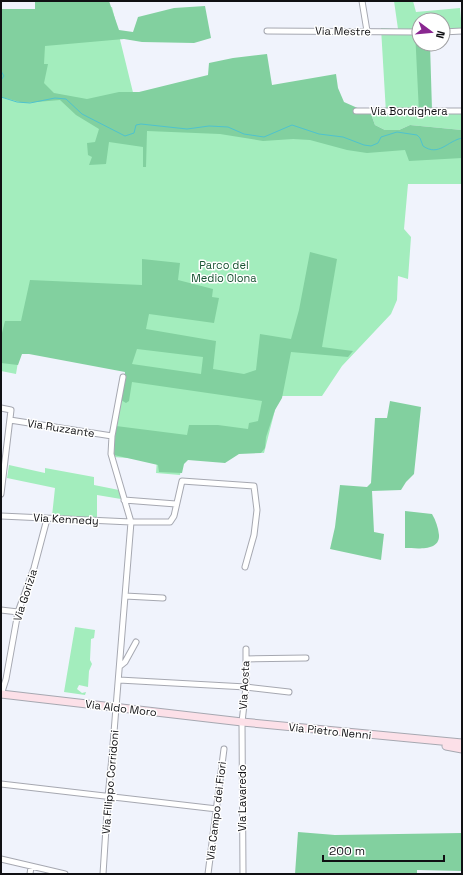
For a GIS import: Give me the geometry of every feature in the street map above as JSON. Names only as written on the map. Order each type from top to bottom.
[{"type":"main road","name":"Via Aldo Moro","points":[[1,694],[242,722]]},
{"type":"main road","name":"Via Pietro Nenni","points":[[242,722],[462,743]]},
{"type":"main road","name":"Via Pietro Nenni","points":[[418,740],[462,749]]},
{"type":"street","points":[[362,1],[367,31]]},
{"type":"street","name":"Via Mestre","points":[[266,31],[411,32]]},
{"type":"street","points":[[451,32],[462,32]]},
{"type":"street","name":"Via Bordighera","points":[[356,111],[462,111]]},
{"type":"street","name":"Via Filippo Corridoni","points":[[103,874],[131,522],[111,454],[112,436],[123,377]]},
{"type":"street","points":[[1,408],[11,410],[3,461],[1,494]]},
{"type":"street","name":"Via Ruzzante","points":[[10,420],[112,436]]},
{"type":"street","points":[[124,500],[176,504],[182,480],[254,486],[256,510],[254,535],[245,567]]},
{"type":"street","name":"Via Kennedy","points":[[1,516],[131,522],[170,522],[174,516],[176,504]]},
{"type":"street","name":"Via Gorizia","points":[[1,694],[6,679],[18,612],[34,568],[47,519]]},
{"type":"street","points":[[125,596],[163,598]]},
{"type":"street","points":[[1,610],[18,612]]},
{"type":"street","points":[[120,666],[125,662],[136,642]]},
{"type":"street","name":"Via Aosta","points":[[242,722],[246,686],[246,649]]},
{"type":"street","points":[[246,659],[306,658]]},
{"type":"street","points":[[119,680],[246,686],[289,692]]},
{"type":"street","name":"Via Lavaredo","points":[[242,722],[243,874]]},
{"type":"street","name":"Via Campo dei Fiori","points":[[208,874],[224,749]]},
{"type":"street","points":[[1,784],[217,809]]},
{"type":"street","points":[[1,859],[65,874]]},
{"type":"street","points":[[30,874],[31,867]]},
{"type":"green space","points":[[35,1],[109,1],[119,30],[133,32],[138,17],[174,8],[205,6],[211,38],[194,43],[142,42],[124,39],[45,46],[44,64],[48,64],[44,83],[54,93],[87,99],[119,92],[139,92],[208,75],[209,63],[233,58],[267,54],[272,85],[336,74],[338,88],[344,102],[371,114],[375,125],[385,130],[399,130],[410,125],[462,130],[462,158],[409,161],[405,150],[367,153],[347,150],[310,140],[293,139],[263,141],[220,134],[147,131],[146,167],[143,167],[143,147],[109,142],[106,164],[89,165],[92,157],[88,155],[87,143],[95,142],[99,129],[76,115],[60,100],[24,103],[1,97],[1,9],[35,9]]},
{"type":"green space","points":[[394,1],[413,1],[416,12],[411,12],[411,52],[419,52],[419,113],[462,108],[462,130],[410,125],[399,130],[385,130],[375,125],[371,114],[386,113],[381,28],[398,29]]},
{"type":"green space","name":"Parco del Medio Olona","points":[[112,7],[141,125],[462,138],[462,184],[408,184],[404,229],[411,237],[408,279],[398,276],[397,300],[391,314],[342,366],[322,396],[282,396],[276,406],[264,453],[185,448],[180,475],[156,473],[157,460],[113,457],[115,427],[128,371],[20,350],[16,374],[1,371],[1,11]]},
{"type":"green space","points":[[460,8],[462,30],[451,30],[451,12],[416,12]]},
{"type":"green space","points":[[416,52],[430,52],[432,110],[419,113]]},
{"type":"green space","points":[[310,252],[337,259],[322,347],[353,351],[348,357],[291,352],[282,398],[275,410],[266,437],[265,448],[261,453],[239,454],[225,463],[188,460],[184,464],[182,473],[159,472],[158,465],[114,455],[116,426],[187,435],[189,425],[218,425],[248,429],[249,423],[258,421],[262,401],[132,382],[129,401],[126,403],[121,400],[125,372],[29,354],[22,354],[18,365],[1,363],[1,337],[5,321],[21,321],[30,280],[142,285],[142,259],[180,263],[178,280],[213,289],[212,297],[219,298],[214,323],[149,314],[146,329],[216,341],[213,369],[244,374],[256,370],[260,334],[291,339],[299,310]],"holes":[[[137,349],[203,357],[201,374],[132,364]]]},
{"type":"green space","points":[[390,401],[421,407],[414,474],[401,490],[372,491],[374,532],[384,534],[381,560],[330,549],[335,527],[340,485],[367,487],[371,483],[375,418],[387,418]]},
{"type":"green space","points":[[9,465],[45,473],[45,468],[94,477],[94,485],[119,490],[121,499],[97,495],[97,519],[52,516],[55,488],[7,478]]},
{"type":"green space","points":[[405,511],[432,514],[437,524],[439,535],[436,544],[432,547],[426,548],[405,548]]},
{"type":"green space","points":[[75,627],[95,630],[94,638],[91,639],[90,660],[92,664],[89,671],[88,687],[79,685],[77,689],[82,693],[86,692],[85,695],[64,692]]},
{"type":"green space","points":[[298,832],[335,835],[462,833],[462,871],[417,870],[417,874],[295,874]]},
{"type":"waterway","points":[[1,71],[4,76],[1,80]]},
{"type":"waterway","points":[[1,97],[17,102],[30,103],[55,98],[66,99],[82,114],[125,136],[134,133],[136,125],[141,124],[187,129],[209,126],[228,127],[244,134],[264,137],[292,125],[319,134],[343,137],[371,146],[378,143],[381,137],[397,132],[417,135],[423,146],[434,150],[462,138]]}]
